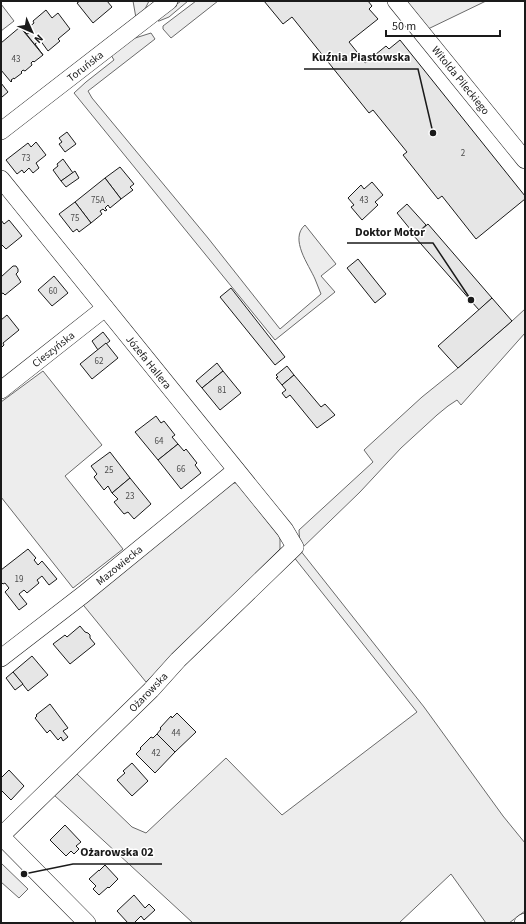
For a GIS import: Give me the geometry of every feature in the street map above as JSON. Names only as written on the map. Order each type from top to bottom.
[{"type":"street","name":"Toruńska","points":[[1,131],[169,1]]},
{"type":"street","name":"Witolda Pileckiego","points":[[396,1],[525,160]]},
{"type":"street","name":"Józefa Hallera","points":[[1,179],[285,530],[295,547]]},
{"type":"street","name":"Cieszyńska","points":[[1,390],[105,308]]},
{"type":"street","name":"Mazowiecka","points":[[1,658],[84,594],[236,470]]},
{"type":"street","name":"Ożarowska","points":[[1,836],[151,690],[178,660],[295,547]]},
{"type":"street","points":[[1,836],[87,923]]},
{"type":"shaded area","points":[[133,1],[149,1],[144,11],[136,18]]},
{"type":"shaded area","points":[[181,1],[188,1],[169,17],[158,21],[158,18]]},
{"type":"shaded area","points":[[196,1],[218,1],[171,38],[163,29],[163,26]]},
{"type":"shaded area","points":[[405,1],[486,1],[428,29]]},
{"type":"shaded area","points":[[1,4],[14,21],[1,31]]},
{"type":"shaded area","points":[[151,33],[155,39],[88,91],[92,98],[208,238],[280,329],[321,294],[300,245],[299,237],[305,225],[336,264],[321,276],[335,292],[275,340],[74,93],[114,60],[111,55],[132,39]]},
{"type":"shaded area","points":[[525,309],[525,333],[461,405],[457,400],[437,415],[401,448],[360,492],[300,550],[299,530],[373,462],[364,450],[422,397],[458,368]]},
{"type":"shaded area","points":[[43,371],[102,445],[65,476],[123,549],[73,588],[1,497],[1,402]]},
{"type":"shaded area","points":[[229,483],[240,483],[276,526],[280,539],[280,549],[146,682],[80,601]]},
{"type":"shaded area","points":[[300,550],[424,707],[503,816],[525,843],[525,911],[509,923],[486,923],[451,874],[399,923],[193,923],[54,795],[77,774],[132,827],[146,833],[226,758],[282,815],[417,712],[293,556]]},
{"type":"shaded area","points":[[1,863],[28,889],[19,898],[1,882]]},
{"type":"building","points":[[80,1],[107,1],[112,7],[93,23],[77,3]]},
{"type":"building","points":[[264,1],[368,1],[372,6],[369,9],[378,19],[349,42],[357,53],[365,63],[386,46],[389,49],[400,40],[525,196],[525,199],[476,239],[442,196],[438,199],[403,155],[407,152],[373,110],[369,113],[292,17],[283,24]]},
{"type":"building","points":[[46,10],[52,18],[58,13],[70,29],[58,39],[60,41],[48,51],[40,40],[35,44],[43,55],[24,31],[27,34],[31,32],[28,28],[34,23],[33,21]]},
{"type":"building","points":[[20,27],[43,55],[34,62],[33,61],[31,63],[32,65],[25,71],[23,70],[21,72],[22,73],[11,80],[11,82],[1,70],[1,43]]},
{"type":"building","points":[[1,83],[8,92],[2,97],[1,96]]},
{"type":"building","points":[[67,132],[76,144],[65,152],[59,144],[62,142],[59,138]]},
{"type":"building","points":[[36,142],[46,155],[36,163],[39,168],[33,173],[29,168],[24,173],[22,170],[17,174],[6,160],[28,143],[31,147]]},
{"type":"building","points":[[63,159],[73,173],[61,181],[53,170]]},
{"type":"building","points":[[120,167],[134,184],[130,187],[133,190],[121,199],[105,178]]},
{"type":"building","points":[[75,171],[79,178],[66,187],[61,181]]},
{"type":"building","points":[[105,178],[121,199],[110,208],[108,205],[105,208],[107,210],[105,211],[103,209],[100,211],[102,214],[91,223],[75,202]]},
{"type":"building","points":[[372,182],[383,195],[375,202],[378,205],[362,220],[351,207],[354,205],[348,198],[361,185],[364,189]]},
{"type":"building","points":[[75,202],[91,223],[79,232],[77,229],[73,232],[59,214]]},
{"type":"building","points":[[407,204],[426,225],[415,235],[397,213]]},
{"type":"building","points":[[1,220],[4,224],[9,220],[22,236],[6,249],[1,244]]},
{"type":"building","points":[[428,224],[492,298],[479,310],[414,236]]},
{"type":"building","points":[[358,259],[386,294],[375,303],[347,268]]},
{"type":"building","points":[[13,266],[16,266],[18,269],[16,274],[21,282],[5,295],[3,293],[1,294],[1,277]]},
{"type":"building","points":[[54,276],[68,293],[52,306],[38,290]]},
{"type":"building","points":[[231,288],[285,357],[275,365],[220,297]]},
{"type":"building","points":[[492,298],[512,321],[458,368],[438,346]]},
{"type":"building","points":[[7,315],[19,330],[3,343],[4,345],[1,348],[1,320]]},
{"type":"building","points":[[103,332],[110,341],[98,350],[92,341]]},
{"type":"building","points":[[106,343],[118,358],[92,379],[80,364]]},
{"type":"building","points":[[217,363],[223,371],[202,388],[196,381]]},
{"type":"building","points":[[287,366],[294,375],[282,385],[276,378],[278,377],[276,375]]},
{"type":"building","points":[[223,371],[241,393],[220,410],[202,388]]},
{"type":"building","points":[[294,375],[321,407],[325,404],[335,415],[317,428],[290,395],[286,398],[282,393],[286,390],[282,385]]},
{"type":"building","points":[[156,416],[161,423],[164,421],[175,435],[172,437],[178,444],[158,460],[135,432]]},
{"type":"building","points":[[178,444],[184,451],[186,449],[197,463],[195,465],[201,473],[181,489],[158,460]]},
{"type":"building","points":[[110,452],[130,478],[112,493],[108,486],[104,490],[94,477],[97,474],[91,466]]},
{"type":"building","points":[[130,478],[151,504],[134,519],[128,512],[124,514],[114,502],[118,499],[112,493]]},
{"type":"building","points":[[28,549],[36,558],[34,560],[38,565],[42,561],[57,579],[49,585],[42,576],[37,580],[39,583],[27,593],[24,590],[19,594],[27,604],[19,610],[5,592],[9,588],[5,583],[3,584],[1,582],[1,570]]},
{"type":"building","points":[[80,626],[90,635],[90,638],[95,644],[70,664],[53,644],[65,635],[67,637]]},
{"type":"building","points":[[32,656],[48,675],[28,691],[13,672]]},
{"type":"building","points":[[13,672],[23,684],[15,690],[6,678]]},
{"type":"building","points":[[50,704],[68,728],[63,731],[68,737],[63,741],[61,737],[58,740],[50,730],[47,733],[35,718],[37,716],[36,715]]},
{"type":"building","points":[[177,713],[196,732],[175,752],[157,734],[161,729],[160,728],[171,716],[172,718]]},
{"type":"building","points":[[157,734],[175,752],[155,773],[136,754],[151,737],[153,738]]},
{"type":"building","points":[[132,763],[148,781],[132,796],[117,780],[125,773],[123,771]]},
{"type":"building","points":[[9,770],[24,786],[11,800],[1,790],[1,778]]},
{"type":"building","points":[[65,825],[81,842],[76,846],[79,849],[74,854],[71,851],[66,856],[50,840]]},
{"type":"building","points":[[105,865],[118,879],[99,895],[93,889],[96,886],[89,879]]},
{"type":"building","points":[[134,895],[145,908],[149,904],[155,910],[144,920],[141,916],[134,923],[128,923],[117,911]]},
{"type":"place","name":"Kuźnia Piastowska","points":[[433,133]]},
{"type":"place","name":"Doktor Motor","points":[[471,300]]},
{"type":"place","name":"Ożarowska 02","points":[[24,874]]}]
